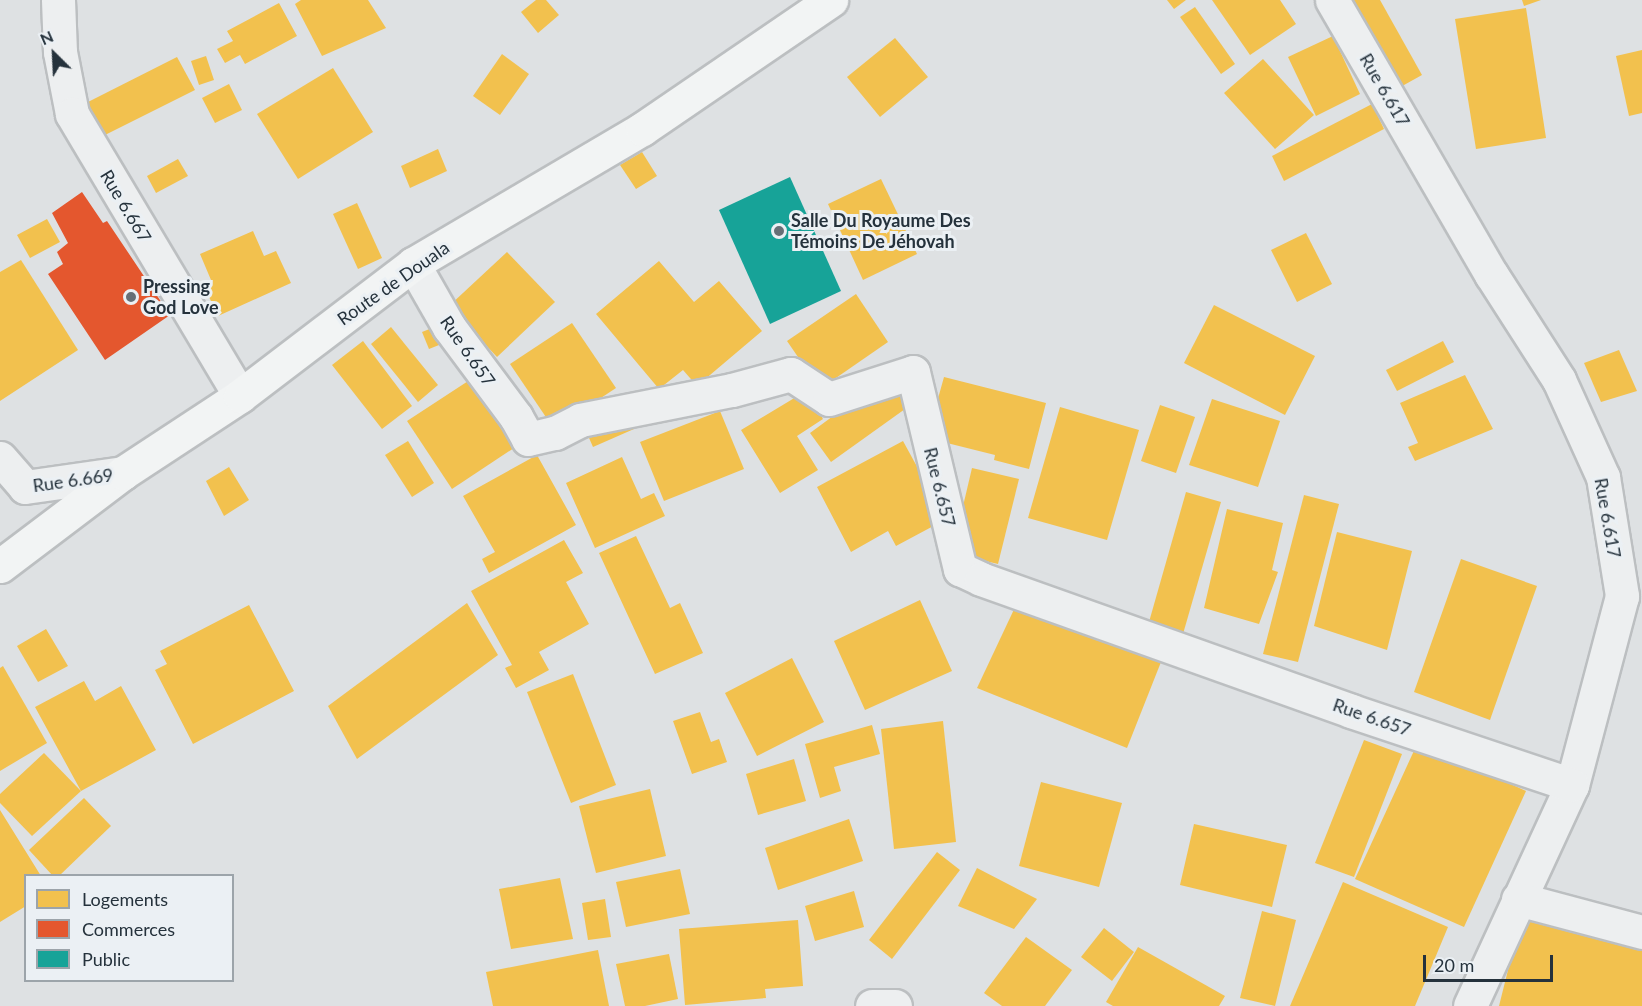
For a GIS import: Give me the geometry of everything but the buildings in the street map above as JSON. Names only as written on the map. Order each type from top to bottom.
[{"type":"highway","name":"Route de Douala","points":[[0,566],[123,473],[240,396],[413,264],[642,129],[831,0]]},
{"type":"street","name":"Rue 6.667","points":[[58,0],[60,52],[72,114],[240,396]]},
{"type":"street","name":"Rue 6.617","points":[[1332,0],[1491,274],[1559,380],[1603,477],[1622,596],[1572,785],[1470,1006]]},
{"type":"street","name":"Rue 6.657","points":[[413,264],[448,327],[516,417],[528,439],[555,433],[580,420],[732,390],[791,374],[829,399],[912,372],[960,568],[981,579],[1351,711],[1572,785]]},
{"type":"street","name":"Rue 6.669","points":[[0,458],[25,487],[123,473]]},
{"type":"street","points":[[1518,900],[1642,932]]},
{"type":"street","points":[[872,1006],[895,1006]]},
{"type":"place","name":"Salle Du Royaume Des Témoins De Jéhovah","points":[[779,231]]},
{"type":"place","name":"Pressing God Love","points":[[131,297]]}]
